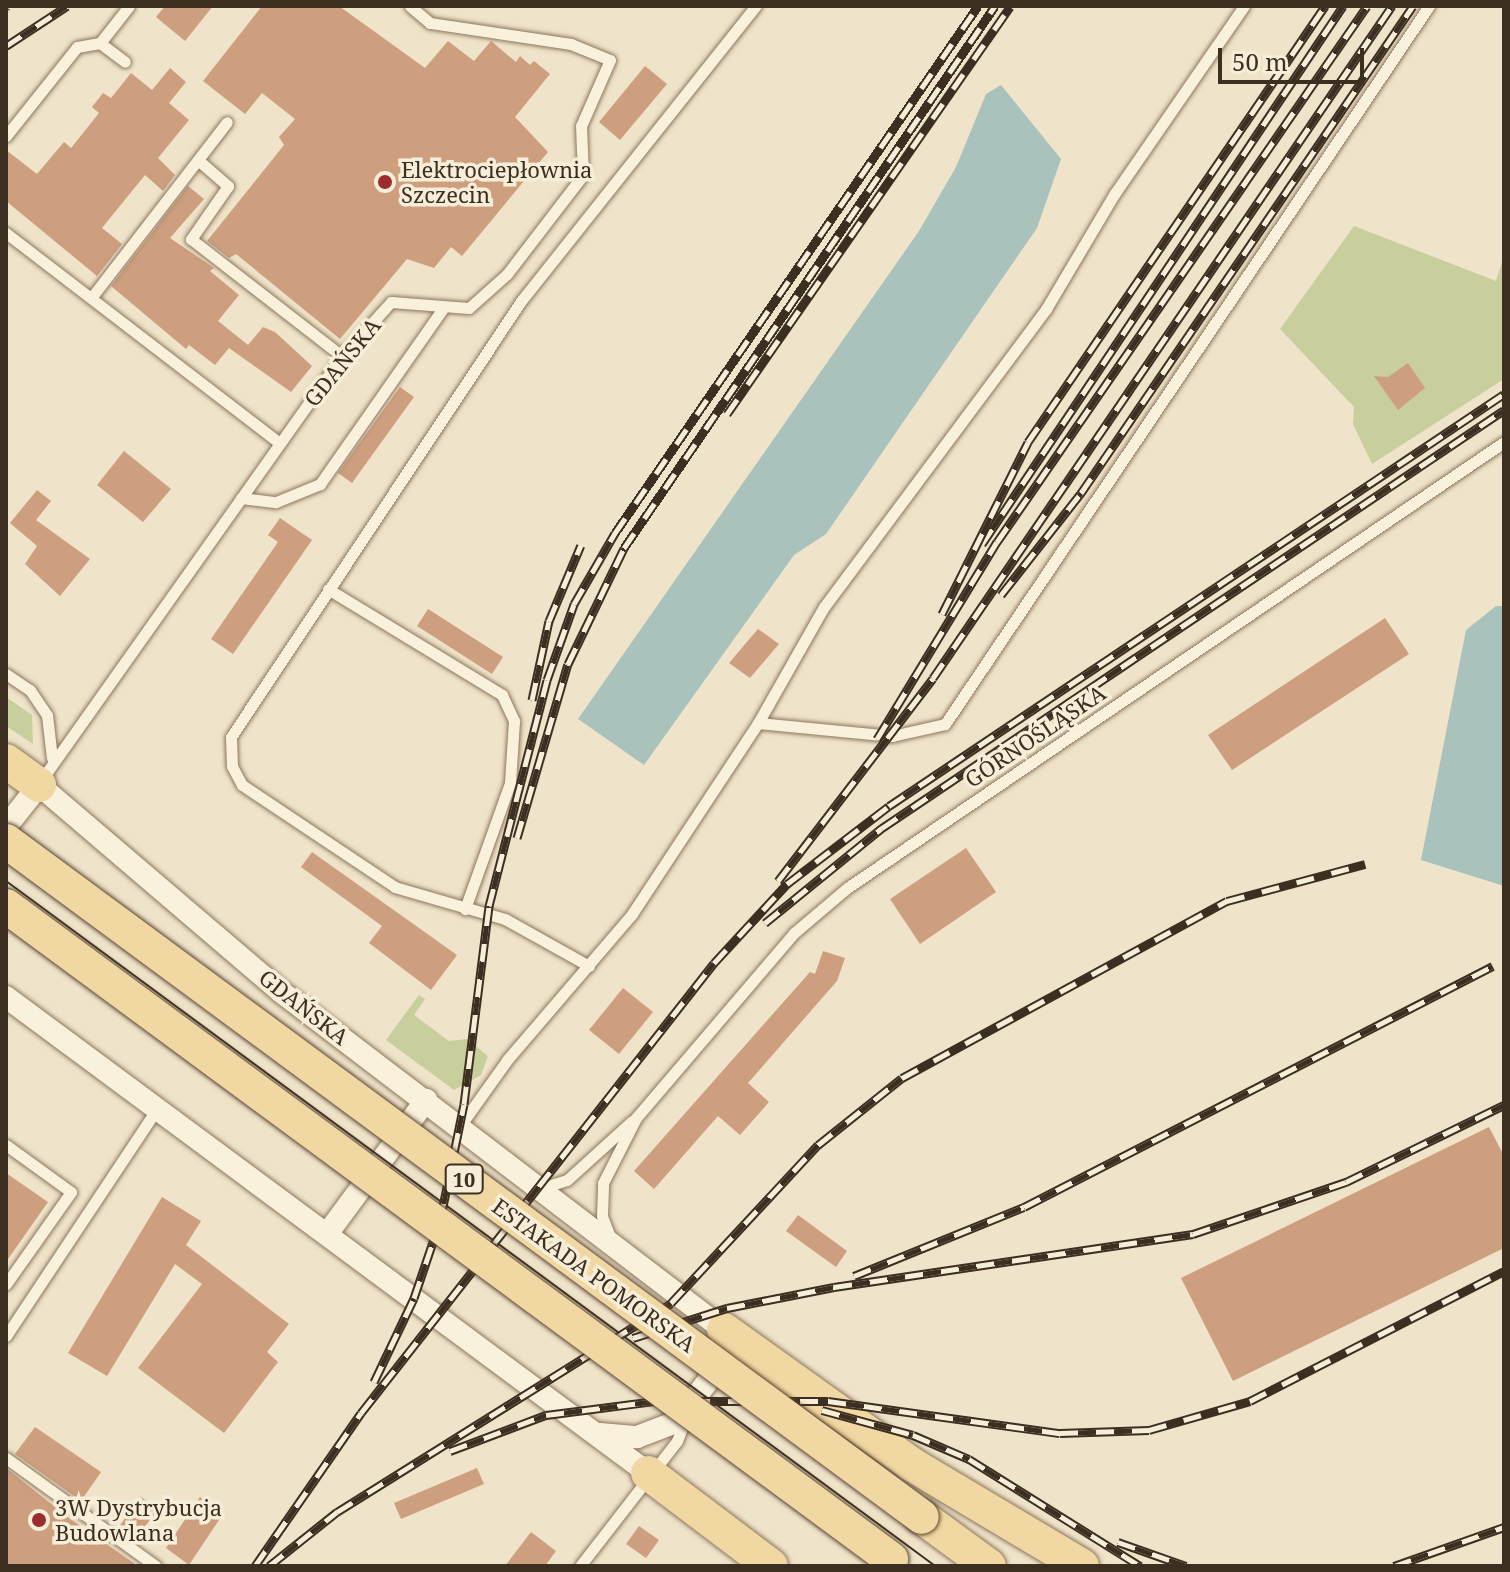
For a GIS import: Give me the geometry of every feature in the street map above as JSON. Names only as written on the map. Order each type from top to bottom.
[{"type":"main road","points":[[6,761],[46,771]]},
{"type":"main road","name":"ESTAKADA POMORSKA","points":[[6,841],[989,1566]]},
{"type":"main road","name":"10","points":[[6,906],[896,1562]]},
{"type":"main road","points":[[726,1331],[911,1464],[1082,1566]]},
{"type":"main road","points":[[648,1473],[771,1566]]},
{"type":"street","name":"GDAŃSKA","points":[[6,827],[46,771],[280,991],[726,1331]]},
{"type":"street","points":[[6,997],[648,1473]]},
{"type":"street","points":[[327,1234],[426,1100]]},
{"type":"street","points":[[595,1432],[651,1434],[687,1414],[723,1367],[726,1331]]},
{"type":"lane","points":[[6,136],[77,47],[100,43],[129,6]]},
{"type":"lane","points":[[241,498],[276,502],[320,484],[442,310],[469,308],[507,274],[583,175],[581,126],[610,60],[571,44],[430,23],[410,6]]},
{"type":"lane","points":[[589,966],[505,919],[395,887],[242,785],[232,766],[231,737],[521,301],[756,6]]},
{"type":"lane","points":[[460,1126],[507,1060],[632,914],[758,723],[824,607],[1046,309],[1115,193],[1244,6]]},
{"type":"lane","points":[[758,723],[892,736],[945,724],[1429,6]]},
{"type":"lane","points":[[100,43],[125,62]]},
{"type":"lane","points":[[91,298],[227,122]]},
{"type":"lane","points":[[198,160],[228,186],[191,239],[342,356]]},
{"type":"lane","points":[[6,233],[280,443]]},
{"type":"lane","name":"GDAŃSKA","points":[[46,771],[342,356],[391,302],[405,299],[442,310]]},
{"type":"lane","name":"GÓRNOŚLĄSKA","points":[[541,1189],[567,1180],[636,1118],[761,968],[847,888],[1504,442]]},
{"type":"lane","points":[[328,589],[502,695],[514,721],[510,783],[465,909]]},
{"type":"lane","points":[[6,674],[30,690],[47,715],[46,771]]},
{"type":"lane","points":[[6,1336],[157,1109]]},
{"type":"lane","name":"GÓRNOŚLĄSKA","points":[[612,1244],[602,1216],[603,1183],[636,1118]]},
{"type":"lane","points":[[6,1145],[71,1192],[6,1284]]},
{"type":"lane","points":[[580,1566],[648,1473],[677,1441],[687,1414]]},
{"type":"lane","points":[[6,1458],[156,1566]]},
{"type":"green space","points":[[1354,226],[1496,281],[1504,255],[1504,379],[1372,464],[1353,424],[1354,407],[1280,329]]},
{"type":"green space","points":[[6,697],[32,715],[33,744],[6,726]]},
{"type":"green space","points":[[419,995],[425,999],[414,1015],[449,1041],[467,1039],[488,1056],[481,1075],[454,1090],[386,1040]]},
{"type":"water","points":[[1001,85],[1061,159],[1037,228],[826,534],[794,555],[644,765],[578,719],[919,231],[956,167],[986,94]]},
{"type":"water","points":[[1496,606],[1504,606],[1504,886],[1421,860],[1466,630]]},
{"type":"building","points":[[165,6],[213,6],[185,41],[156,17]]},
{"type":"building","name":"Elektrociepłownia Szczecin","points":[[262,6],[339,6],[425,68],[448,41],[474,61],[491,41],[516,62],[520,56],[530,65],[534,61],[550,74],[515,117],[548,152],[462,256],[451,247],[434,268],[407,259],[340,339],[236,254],[229,258],[207,241],[284,145],[279,137],[295,119],[262,93],[245,114],[203,81]]},
{"type":"building","points":[[645,66],[667,84],[620,140],[599,122]]},
{"type":"building","points":[[170,68],[186,82],[169,103],[189,120],[158,158],[175,175],[163,191],[145,175],[102,228],[122,244],[97,276],[6,201],[6,150],[37,174],[64,142],[71,148],[99,113],[92,107],[103,93],[111,98],[131,73],[152,90]]},
{"type":"building","points":[[188,186],[204,199],[170,238],[214,268],[210,271],[239,295],[218,321],[248,345],[263,327],[275,332],[312,366],[291,392],[229,348],[215,365],[189,345],[186,349],[111,286]]},
{"type":"building","points":[[1408,363],[1425,388],[1398,410],[1374,376],[1388,377]]},
{"type":"building","points":[[400,387],[414,397],[352,483],[338,473]]},
{"type":"building","points":[[124,451],[171,489],[143,522],[97,485]]},
{"type":"building","points":[[37,490],[51,501],[36,520],[90,559],[60,596],[25,564],[37,546],[10,523]]},
{"type":"building","points":[[280,518],[312,540],[233,654],[211,639],[278,542],[268,535]]},
{"type":"building","points":[[428,609],[503,657],[492,674],[417,626]]},
{"type":"building","points":[[1385,618],[1409,654],[1232,770],[1208,735]]},
{"type":"building","points":[[758,629],[779,644],[750,678],[729,663]]},
{"type":"building","points":[[966,848],[996,892],[920,944],[890,899]]},
{"type":"building","points":[[312,852],[457,955],[431,990],[369,943],[382,926],[301,867]]},
{"type":"building","points":[[823,951],[845,958],[837,981],[748,1083],[769,1102],[740,1135],[718,1116],[654,1189],[634,1171],[810,972],[815,974]]},
{"type":"building","points":[[623,988],[653,1012],[619,1054],[589,1030]]},
{"type":"building","points":[[1489,1127],[1504,1156],[1504,1248],[1233,1381],[1181,1278]]},
{"type":"building","points":[[6,1173],[48,1202],[6,1262]]},
{"type":"building","points":[[162,1197],[201,1221],[186,1245],[289,1324],[267,1352],[278,1362],[224,1433],[138,1368],[202,1284],[175,1264],[107,1376],[68,1353]]},
{"type":"building","points":[[798,1215],[847,1251],[836,1267],[786,1231]]},
{"type":"building","points":[[35,1427],[101,1472],[81,1501],[15,1454]]},
{"type":"building","name":"3W Dystrybucja Budowlana","points":[[6,1468],[69,1518],[138,1566],[6,1566]]},
{"type":"building","points":[[477,1468],[484,1484],[401,1519],[394,1503]]},
{"type":"building","points":[[141,1497],[158,1509],[135,1540],[118,1528]]},
{"type":"building","points":[[200,1497],[223,1514],[189,1565],[166,1548]]},
{"type":"building","points":[[639,1526],[659,1540],[646,1558],[626,1544]]},
{"type":"building","points":[[531,1532],[556,1551],[545,1566],[505,1566]]},
{"type":"tram line","points":[[6,881],[935,1566]]},
{"type":"railway","points":[[6,46],[67,6]]},
{"type":"railway","points":[[374,1382],[414,1298],[440,1221],[464,1104],[489,906],[547,680],[574,604],[615,533],[978,6]]},
{"type":"railway","points":[[517,838],[568,664],[624,548],[995,6]]},
{"type":"railway","points":[[942,614],[1028,442],[1325,6]]},
{"type":"railway","points":[[982,544],[1343,6]]},
{"type":"railway","points":[[877,739],[997,542],[1367,6]]},
{"type":"railway","points":[[778,881],[933,678],[1392,6]]},
{"type":"railway","points":[[1001,595],[1081,493],[1413,6]]},
{"type":"railway","points":[[727,414],[1010,7]]},
{"type":"railway","points":[[255,1566],[361,1413],[714,963],[787,884],[889,806],[1504,394]]},
{"type":"railway","points":[[765,923],[882,828],[1504,410]]},
{"type":"railway","points":[[532,700],[549,621],[581,545]]},
{"type":"railway","points":[[269,1566],[337,1512],[671,1303],[818,1145],[902,1078],[1227,901],[1365,864]]},
{"type":"railway","points":[[854,1276],[1024,1207],[1493,966]]},
{"type":"railway","points":[[633,1338],[727,1308],[834,1287],[1193,1234],[1346,1182],[1504,1105]]},
{"type":"railway","points":[[450,1451],[546,1415],[656,1401],[828,1401],[1060,1433],[1149,1430],[1250,1401],[1504,1271]]},
{"type":"railway","points":[[822,1410],[913,1435],[969,1459],[1140,1566]]},
{"type":"railway","points":[[1394,1566],[1504,1527]]},
{"type":"railway","points":[[1118,1542],[1186,1566]]},
{"type":"place","name":"Elektrociepłownia Szczecin","points":[[385,182]]},
{"type":"place","name":"3W Dystrybucja Budowlana","points":[[39,1520]]}]
